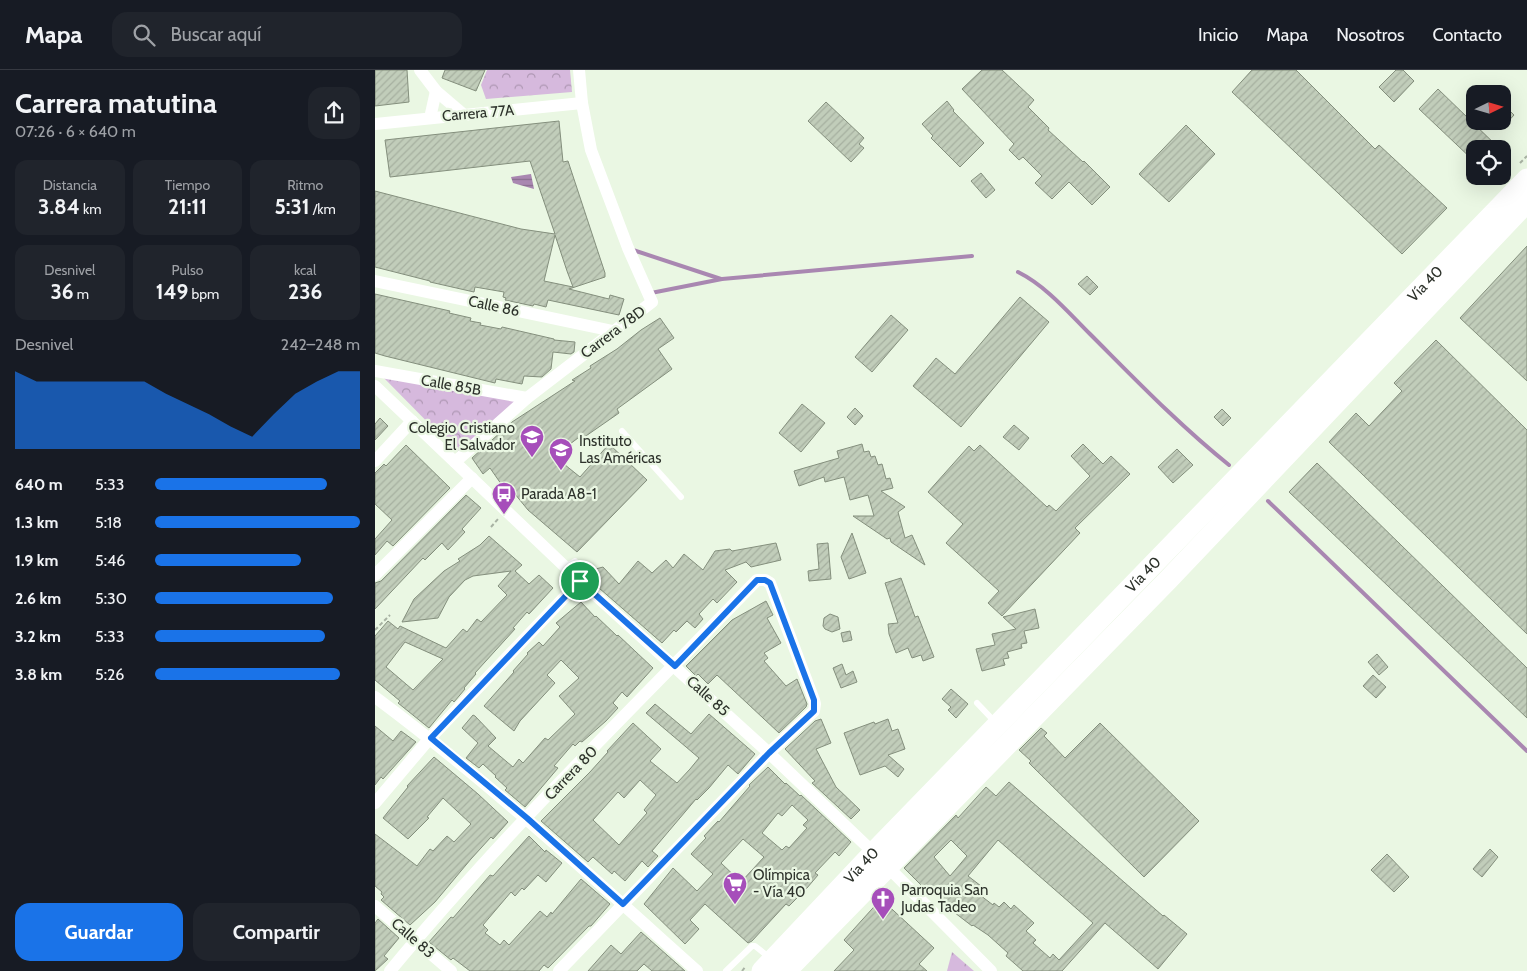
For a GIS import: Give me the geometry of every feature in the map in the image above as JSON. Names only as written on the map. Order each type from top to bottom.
[{"type":"highway","name":"Vía 40","points":[[774,967],[1168,580],[1426,296],[1527,179]]},
{"type":"highway","name":"Vía 40","points":[[881,860],[998,725],[1426,296],[1527,202]]},
{"type":"street","points":[[420,70],[437,91],[463,114]]},
{"type":"street","name":"Carrera 78D","points":[[455,462],[527,398],[652,302],[628,248],[591,150],[582,104],[579,70]]},
{"type":"street","points":[[430,118],[437,91]]},
{"type":"street","name":"Carrera 77A","points":[[375,124],[582,104]]},
{"type":"street","name":"Calle 86","points":[[375,281],[613,331]]},
{"type":"street","name":"Calle 85B","points":[[375,371],[527,398]]},
{"type":"street","name":"Calle 85","points":[[375,386],[472,478],[571,564],[580,581],[769,753],[881,860],[991,971]]},
{"type":"street","points":[[375,461],[412,421]]},
{"type":"street","points":[[375,576],[472,478]]},
{"type":"street","name":"Carrera 80","points":[[390,971],[415,940],[527,818],[757,580],[765,580],[770,583],[814,700],[815,708],[769,753]]},
{"type":"street","points":[[375,803],[431,738],[580,581]]},
{"type":"street","points":[[375,696],[431,738],[527,818],[697,971]]},
{"type":"street","points":[[559,971],[769,753]]},
{"type":"street","name":"Calle 83","points":[[375,906],[451,971]]},
{"type":"lane","points":[[621,431],[681,498]]},
{"type":"lane","points":[[977,703],[998,725]]},
{"type":"lane","points":[[726,971],[752,946],[755,946],[774,967]]},
{"type":"path","points":[[375,630],[390,614]]},
{"type":"green space","points":[[487,70],[570,70],[572,92],[486,99],[481,85]]},
{"type":"green space","points":[[379,373],[517,400],[457,452]]},
{"type":"green space","points":[[952,952],[974,971],[947,971]]},
{"type":"shaded area","points":[[531,174],[534,189],[513,183],[511,177]]},
{"type":"building","points":[[375,70],[407,70],[409,102],[375,106]]},
{"type":"building","points":[[445,70],[485,70],[476,91],[442,78]]},
{"type":"building","points":[[982,70],[1002,70],[1034,100],[1028,107],[1049,128],[1048,130],[1084,161],[1110,187],[1092,205],[1069,182],[1052,199],[1035,183],[1042,176],[1023,157],[1019,160],[1009,150],[1014,144],[962,89]]},
{"type":"building","points":[[1252,70],[1296,70],[1375,149],[1379,145],[1447,208],[1402,254],[1232,92]]},
{"type":"building","points":[[1396,70],[1403,70],[1414,81],[1394,102],[1379,87]]},
{"type":"building","points":[[1438,89],[1466,116],[1466,130],[1480,130],[1491,140],[1466,140],[1466,153],[1419,109]]},
{"type":"building","points":[[947,101],[953,111],[984,143],[960,167],[931,138],[933,136],[922,124]]},
{"type":"building","points":[[826,102],[864,138],[859,144],[864,148],[851,162],[808,121]]},
{"type":"building","points":[[559,121],[563,162],[568,161],[605,273],[605,277],[569,289],[609,299],[610,295],[624,299],[619,315],[548,300],[546,307],[534,304],[533,306],[505,300],[506,298],[503,297],[504,292],[475,287],[474,292],[375,267],[375,191],[521,229],[555,234],[530,161],[390,177],[385,140]],"holes":[[[555,235],[573,287],[544,281]]]},
{"type":"building","points":[[1186,125],[1215,154],[1169,202],[1139,174]]},
{"type":"building","points":[[981,173],[995,190],[986,198],[971,181]]},
{"type":"building","points":[[1527,246],[1527,381],[1460,318]]},
{"type":"building","points":[[1087,276],[1098,287],[1090,295],[1078,284]]},
{"type":"building","points":[[375,294],[450,311],[449,313],[471,318],[470,321],[481,323],[480,325],[501,329],[502,327],[554,340],[575,342],[574,352],[571,354],[553,352],[551,369],[542,377],[524,376],[522,384],[496,379],[495,383],[385,356],[375,353]]},
{"type":"building","points":[[1020,297],[1049,322],[961,427],[913,386],[936,358],[955,374]]},
{"type":"building","points":[[891,315],[908,330],[872,372],[855,357]]},
{"type":"building","points":[[660,318],[674,338],[658,349],[672,369],[617,409],[619,413],[583,438],[582,435],[554,456],[580,477],[609,444],[647,480],[577,552],[528,510],[510,488],[506,491],[490,468],[483,474],[472,458],[512,422],[575,381],[572,380]]},
{"type":"building","points":[[1436,340],[1527,430],[1527,634],[1329,442],[1356,413],[1369,426],[1402,391],[1394,383]]},
{"type":"building","points":[[802,404],[825,423],[801,452],[779,433]]},
{"type":"building","points":[[855,408],[863,416],[855,425],[847,417]]},
{"type":"building","points":[[1222,409],[1231,418],[1223,426],[1214,417]]},
{"type":"building","points":[[380,418],[388,426],[375,440],[375,424]]},
{"type":"building","points":[[1014,425],[1029,438],[1019,450],[1003,437]]},
{"type":"building","points":[[862,444],[864,452],[869,451],[871,457],[875,456],[878,465],[882,464],[886,479],[890,478],[893,488],[881,491],[905,507],[898,512],[905,538],[912,535],[925,565],[891,542],[890,538],[887,539],[853,516],[874,516],[868,495],[850,500],[844,477],[825,482],[824,477],[799,486],[794,471],[839,458],[837,451]]},
{"type":"building","points":[[1083,444],[1103,464],[1111,456],[1130,474],[1075,528],[1080,533],[1002,616],[988,603],[999,591],[946,543],[963,524],[928,492],[969,446],[974,451],[980,445],[1047,507],[1049,505],[1056,511],[1090,476],[1071,456]]},
{"type":"building","points":[[406,445],[450,488],[393,546],[387,541],[375,555],[375,539],[392,520],[375,504],[375,473],[384,464],[386,466]]},
{"type":"building","points":[[1177,449],[1193,465],[1173,483],[1158,467]]},
{"type":"building","points":[[1317,463],[1527,668],[1527,718],[1289,492]]},
{"type":"building","points":[[466,495],[481,508],[462,529],[465,532],[448,550],[442,543],[425,560],[423,558],[375,609],[375,583],[381,581]]},
{"type":"building","points":[[852,533],[866,573],[849,579],[841,557]]},
{"type":"building","points":[[489,536],[522,565],[515,571],[529,584],[539,575],[553,588],[529,614],[527,612],[513,628],[515,629],[475,673],[465,689],[454,702],[452,700],[429,728],[398,703],[400,701],[375,680],[375,636],[388,621],[398,629],[400,626],[446,648],[463,629],[467,632],[477,619],[481,622],[507,595],[498,586],[511,571],[473,576],[465,580],[449,597],[438,618],[402,622],[414,599],[444,571],[460,561],[458,559],[480,545]],"holes":[[[405,642],[443,659],[413,690],[386,667]]]},
{"type":"building","points":[[776,543],[781,560],[751,567],[746,562],[725,570],[737,582],[717,603],[713,599],[699,614],[703,619],[695,628],[687,621],[676,632],[674,630],[662,643],[599,588],[585,572],[603,567],[619,584],[638,561],[652,573],[666,560],[673,568],[684,554],[703,570],[715,551],[730,549],[732,551]]},
{"type":"building","points":[[828,543],[831,579],[809,581],[808,571],[819,569],[817,544]]},
{"type":"building","points":[[901,578],[915,617],[918,616],[934,657],[923,661],[921,655],[912,658],[908,648],[896,653],[889,634],[888,624],[898,623],[885,583]]},
{"type":"building","points":[[766,601],[773,615],[767,618],[781,643],[764,653],[768,658],[764,661],[786,686],[797,679],[807,704],[779,733],[717,675],[708,684],[686,666],[732,620]]},
{"type":"building","points":[[581,602],[595,617],[618,635],[653,668],[627,697],[622,692],[613,703],[618,708],[606,721],[582,742],[580,741],[575,746],[573,744],[554,766],[558,768],[525,807],[505,790],[507,788],[483,764],[479,768],[466,758],[478,743],[462,728],[473,715],[475,716],[496,738],[488,746],[513,767],[519,759],[523,763],[545,738],[548,740],[575,714],[559,696],[579,678],[561,660],[547,675],[555,683],[520,721],[514,731],[484,706],[514,672],[527,653],[539,642],[543,646],[560,627],[556,623]]},
{"type":"building","points":[[1035,609],[1039,628],[1024,631],[1027,643],[1021,644],[1022,648],[1007,652],[1009,658],[1003,659],[1005,665],[982,671],[976,649],[995,645],[992,634],[1016,629],[1003,617]]},
{"type":"building","points":[[830,614],[838,617],[840,629],[832,632],[823,626],[824,618]]},
{"type":"building","points":[[850,631],[852,640],[843,642],[841,633]]},
{"type":"building","points":[[1377,654],[1388,667],[1379,675],[1368,662]]},
{"type":"building","points":[[842,664],[846,675],[853,671],[857,682],[841,688],[833,668]]},
{"type":"building","points":[[1373,675],[1386,687],[1376,698],[1363,686]]},
{"type":"building","points":[[951,689],[968,704],[956,718],[948,710],[951,707],[942,699]]},
{"type":"building","points":[[655,704],[691,734],[709,714],[755,754],[738,774],[728,765],[652,851],[658,856],[648,867],[642,861],[625,881],[614,871],[612,874],[593,857],[588,862],[541,821],[590,772],[633,723],[661,749],[650,761],[677,783],[699,758],[646,713]],"holes":[[[640,780],[656,795],[644,810],[647,813],[619,845],[593,820],[618,792],[624,798]]]},
{"type":"building","points":[[821,719],[831,743],[816,749],[836,787],[860,810],[851,819],[812,783],[815,781],[785,749],[815,721]]},
{"type":"building","points":[[888,719],[892,731],[898,729],[905,749],[888,755],[904,769],[898,777],[885,766],[860,775],[844,733]]},
{"type":"building","points":[[1100,723],[1199,821],[1144,877],[1029,763],[1031,761],[1019,750],[1041,728],[1047,733],[1044,736],[1065,758]]},
{"type":"building","points":[[375,726],[393,741],[401,731],[416,742],[383,779],[381,777],[375,785]]},
{"type":"building","points":[[434,757],[508,822],[493,839],[491,837],[435,902],[410,925],[381,900],[384,897],[381,894],[382,892],[375,886],[375,834],[417,866],[430,849],[433,851],[447,836],[454,842],[471,824],[443,798],[427,817],[429,818],[408,839],[383,818],[407,786]]},
{"type":"building","points":[[768,767],[851,842],[839,856],[835,852],[815,873],[818,875],[807,888],[789,906],[786,904],[752,941],[748,943],[705,904],[690,920],[699,929],[685,944],[644,904],[673,868],[697,891],[713,874],[691,854],[706,838],[704,836],[719,822],[749,785]],"holes":[[[792,805],[808,820],[803,825],[807,828],[789,848],[786,846],[782,850],[762,833],[778,813],[782,816]],[[743,839],[764,857],[741,882],[721,863]]]},
{"type":"building","points":[[1009,782],[1163,916],[1187,934],[1158,969],[1105,923],[1062,971],[1023,971],[1006,956],[1008,953],[988,935],[972,926],[946,906],[949,903],[928,887],[925,889],[904,868],[956,815],[958,818],[986,787],[996,796]],"holes":[[[951,840],[967,856],[950,876],[934,857]],[[998,840],[1093,923],[1059,960],[1053,954],[1050,958],[1033,943],[1036,940],[1026,931],[1034,923],[1014,905],[1011,909],[1004,902],[999,907],[994,903],[993,905],[976,892],[981,886],[968,876]]]},
{"type":"building","points":[[529,836],[545,852],[546,850],[562,863],[546,882],[538,875],[524,890],[522,888],[515,896],[511,892],[483,925],[488,930],[485,933],[500,945],[504,940],[509,945],[540,911],[547,917],[551,912],[552,914],[581,879],[610,904],[591,926],[548,968],[544,965],[539,971],[470,971],[453,958],[451,960],[429,942],[451,917],[453,918],[490,875],[493,876]]},
{"type":"building","points":[[1490,849],[1498,857],[1482,877],[1473,869]]},
{"type":"building","points":[[1387,854],[1409,877],[1394,892],[1371,870]]},
{"type":"building","name":"Parroquia San Judas Tadeo","points":[[881,899],[934,948],[919,964],[927,971],[834,971],[854,950],[844,940]]},
{"type":"building","points":[[378,919],[399,938],[384,956],[388,959],[375,971],[375,923]]},
{"type":"building","points":[[641,932],[685,971],[652,971],[644,964],[637,971],[588,971],[611,945],[621,954]]},
{"type":"waterway","points":[[633,250],[721,279]]},
{"type":"waterway","points":[[651,293],[722,279],[972,256]]},
{"type":"waterway","points":[[1018,272],[1038,284],[1056,300],[1158,401],[1229,465]]},
{"type":"waterway","points":[[1268,501],[1527,751]]},
{"type":"place","name":"Colegio Cristiano El Salvador","points":[[532,458]]},
{"type":"place","name":"Instituto Las Américas","points":[[561,471]]},
{"type":"place","name":"Parada A8-1","points":[[504,515]]},
{"type":"place","name":"Olímpica - Vía 40","points":[[735,905]]},
{"type":"place","name":"Parroquia San Judas Tadeo","points":[[883,920]]},
{"type":"route","points":[[757,580],[765,580],[770,583],[815,704],[814,711],[769,753],[623,904],[527,818],[431,738],[580,581],[675,666],[757,580]]}]
